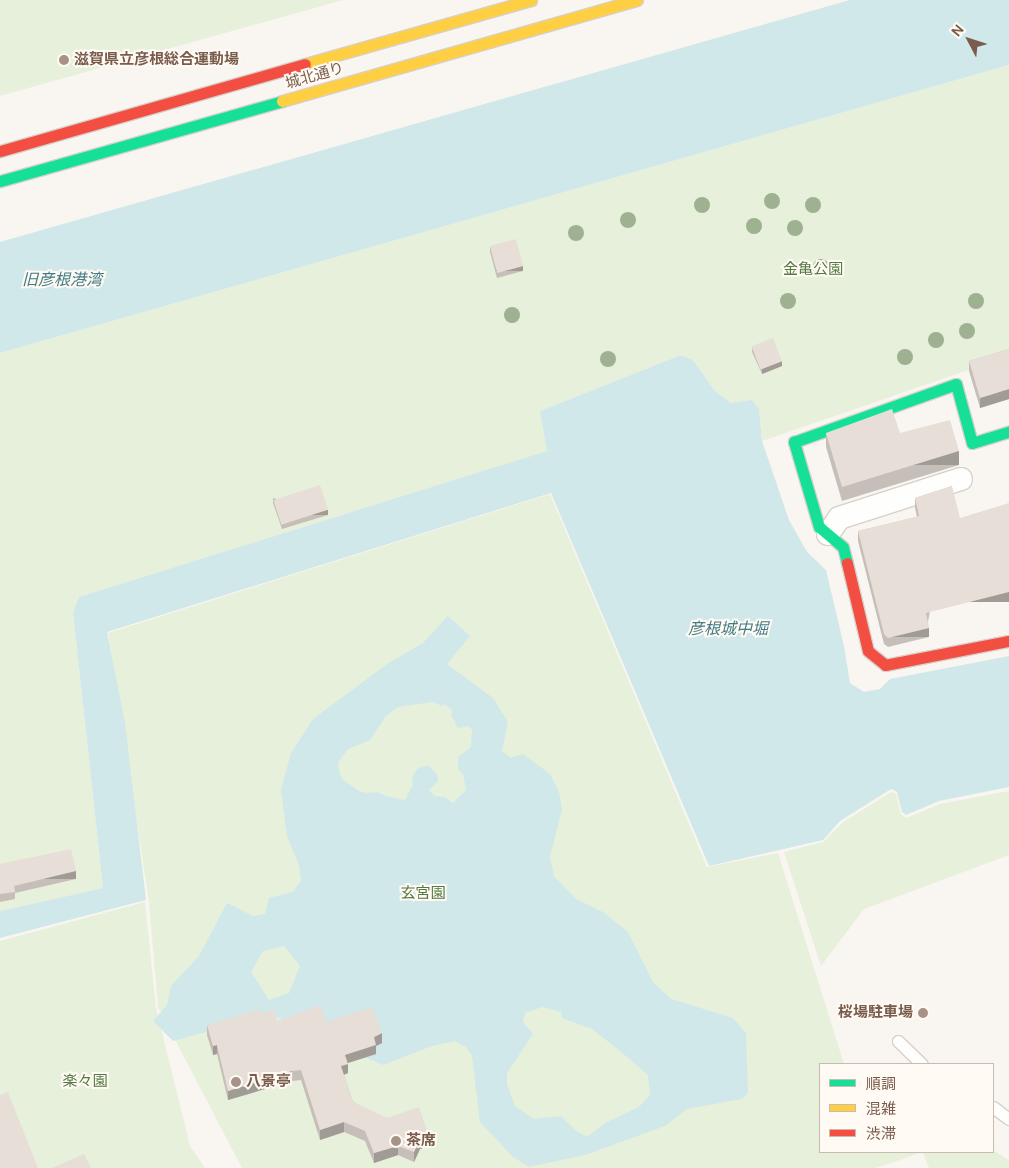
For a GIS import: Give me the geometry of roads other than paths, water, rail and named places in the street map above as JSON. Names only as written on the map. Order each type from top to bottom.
[{"type":"main road","name":"城北通り","points":[[0,151],[531,0]]},
{"type":"main road","name":"城北通り","points":[[0,181],[637,0]]},
{"type":"main road","points":[[1009,432],[972,442],[956,384],[794,442],[819,527],[843,547],[868,652],[884,665],[1009,640]]},
{"type":"street","points":[[828,534],[840,518],[961,479]]},
{"type":"lane","points":[[898,1041],[921,1063]]},
{"type":"lane","points":[[994,1108],[1009,1119]]},
{"type":"water","name":"旧彦根港湾","points":[[850,0],[1009,0],[1009,65],[0,353],[0,242]]},
{"type":"water","name":"彦根城中堀","points":[[681,355],[693,360],[715,391],[731,403],[752,400],[759,409],[762,441],[789,520],[807,552],[826,570],[844,646],[850,683],[864,692],[880,689],[890,679],[1009,656],[1009,787],[939,801],[906,815],[902,812],[897,792],[891,789],[840,821],[823,840],[709,866],[551,493],[107,632],[125,723],[146,900],[0,938],[0,911],[103,888],[73,612],[79,597],[547,451],[540,411]]},
{"type":"water","points":[[448,616],[470,636],[447,664],[493,698],[508,722],[502,751],[511,758],[523,754],[550,774],[559,792],[562,809],[550,857],[554,876],[576,899],[603,912],[628,932],[653,982],[671,999],[733,1018],[746,1033],[748,1093],[742,1099],[687,1109],[665,1126],[585,1155],[529,1167],[513,1157],[480,1122],[472,1056],[466,1047],[455,1041],[432,1046],[383,1065],[334,1043],[282,1025],[281,1018],[254,1019],[173,1041],[153,1021],[167,1005],[171,986],[199,956],[227,903],[253,916],[265,914],[269,898],[293,892],[301,880],[299,865],[287,836],[281,789],[291,753],[313,719],[387,664],[423,643]],"holes":[[[433,702],[442,706],[444,704],[452,710],[451,715],[458,728],[468,726],[472,730],[471,747],[458,757],[458,769],[463,774],[466,790],[453,803],[445,797],[435,796],[429,790],[438,781],[437,774],[428,765],[417,769],[412,777],[413,785],[405,800],[389,797],[377,792],[367,793],[359,791],[342,779],[338,768],[339,761],[348,749],[370,740],[386,716],[398,707]],[[284,946],[300,966],[289,993],[269,1000],[251,972],[263,951]],[[542,1007],[561,1012],[562,1018],[592,1029],[648,1075],[650,1095],[639,1107],[605,1123],[587,1137],[575,1130],[561,1116],[534,1119],[515,1106],[507,1084],[507,1073],[533,1034],[523,1022],[525,1013]]]},
{"type":"place","name":"滋賀県立彦根総合運動場","points":[[64,60]]},
{"type":"place","name":"桜場駐車場","points":[[923,1013]]},
{"type":"place","name":"八景亭","points":[[236,1082]]},
{"type":"place","name":"茶席","points":[[396,1141]]},
{"type":"park label","name":"金亀公園","points":[[813,270]]},
{"type":"park label","name":"玄宮園","points":[[423,894]]},
{"type":"park label","name":"楽々園","points":[[85,1082]]}]
